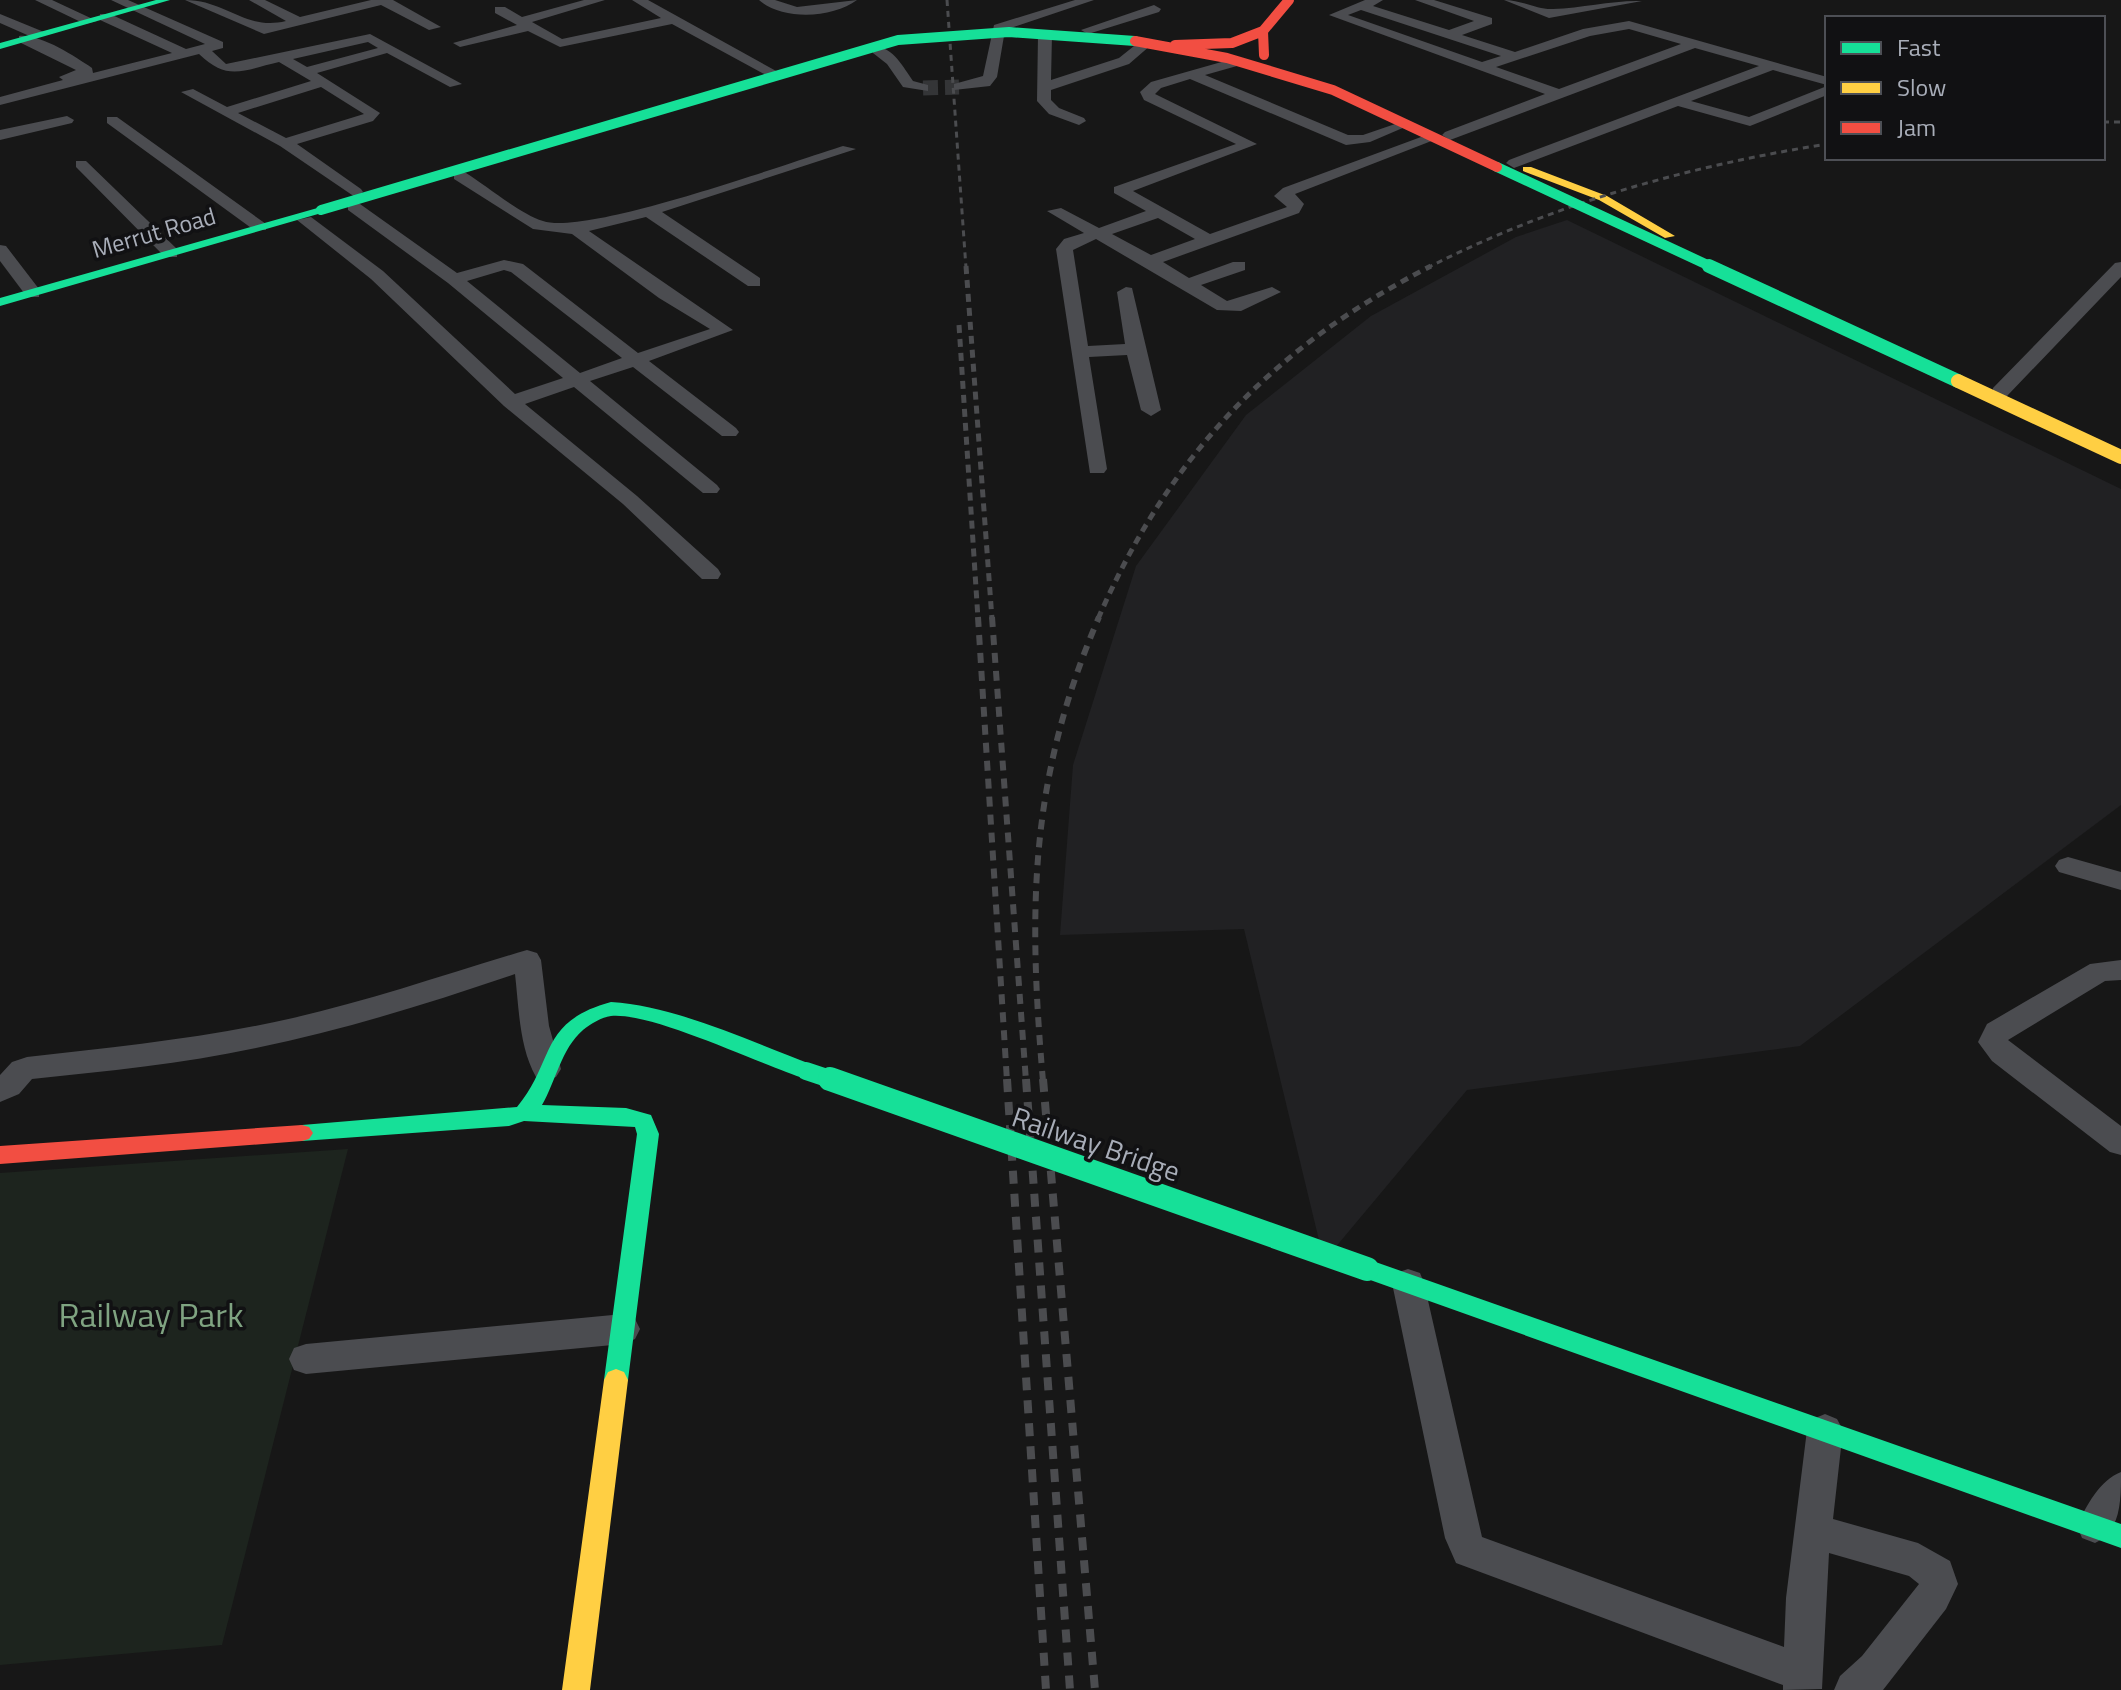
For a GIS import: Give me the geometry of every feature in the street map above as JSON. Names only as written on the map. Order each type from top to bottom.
[{"type":"street","points":[[41,0],[196,52],[230,69],[363,38],[377,39],[455,84]]},
{"type":"street","points":[[0,93],[218,45],[117,0]]},
{"type":"street","points":[[0,46],[166,0]]},
{"type":"street","points":[[191,0],[264,30],[302,23],[383,0],[434,27]]},
{"type":"street","points":[[255,0],[302,23]]},
{"type":"street","points":[[460,43],[599,0]]},
{"type":"street","points":[[641,2],[664,0]]},
{"type":"street","points":[[765,0],[785,11],[797,13],[851,0]]},
{"type":"street","points":[[1007,29],[1088,0]]},
{"type":"street","points":[[1271,68],[1261,45],[1263,31],[1286,0]]},
{"type":"street","points":[[1228,58],[1286,0]]},
{"type":"street","points":[[1209,240],[1120,190],[1249,144],[1149,97],[1147,92],[1228,58],[1296,0]]},
{"type":"street","points":[[1377,0],[1336,15],[1555,93]]},
{"type":"street","points":[[1421,0],[1487,21],[1451,34]]},
{"type":"street","points":[[1516,2],[1538,0]]},
{"type":"street","points":[[1516,2],[1549,14],[1636,1]]},
{"type":"street","points":[[641,2],[771,72]]},
{"type":"street","points":[[1360,6],[1515,56]]},
{"type":"street","points":[[1088,30],[1154,9]]},
{"type":"street","points":[[500,10],[563,43],[671,20]]},
{"type":"street","points":[[0,18],[71,60],[87,71],[87,76]]},
{"type":"street","points":[[1482,67],[1617,26],[1642,27],[1825,80]]},
{"type":"street","points":[[313,215],[354,199],[771,72],[941,28],[937,28],[950,27],[1088,30],[1313,77],[1603,198],[1639,222],[2121,449]]},
{"type":"street","points":[[1007,29],[1228,58],[1460,154],[1512,162],[1774,65]]},
{"type":"street","points":[[959,87],[985,83],[990,77],[1007,29]]},
{"type":"street","points":[[1175,45],[1232,43],[1263,31]]},
{"type":"street","points":[[313,215],[898,40],[992,32],[1053,32],[1175,45],[1271,68],[1362,103],[2121,457]]},
{"type":"street","points":[[1045,35],[1042,88],[1048,105],[1079,121]]},
{"type":"street","points":[[1450,135],[1555,93],[1699,42]]},
{"type":"street","points":[[884,45],[908,84],[923,88]]},
{"type":"street","points":[[112,120],[268,225],[295,211],[460,176],[768,87],[861,58],[884,45]]},
{"type":"street","points":[[1042,88],[1124,61],[1144,45]]},
{"type":"street","points":[[305,72],[393,48]]},
{"type":"street","points":[[281,57],[373,113],[372,116],[285,143]]},
{"type":"street","points":[[1192,75],[1346,140],[1365,139],[1398,127]]},
{"type":"street","points":[[0,101],[87,76]]},
{"type":"street","points":[[225,112],[320,83]]},
{"type":"street","points":[[1678,102],[1750,122],[1825,91]]},
{"type":"street","points":[[188,92],[285,143],[710,489]]},
{"type":"street","points":[[0,135],[67,120]]},
{"type":"street","points":[[1150,261],[1293,210],[1296,204],[1282,196],[1289,191],[1426,140]]},
{"type":"street","points":[[460,176],[539,226],[576,229],[649,211],[848,149]]},
{"type":"street","points":[[81,164],[171,253]]},
{"type":"street","points":[[649,211],[754,282]]},
{"type":"street","points":[[1055,211],[1229,307],[1272,292]]},
{"type":"street","points":[[1097,469],[1064,249],[1070,243],[1157,213]]},
{"type":"street","points":[[313,215],[511,402],[630,500],[710,574]]},
{"type":"street","name":"Merrut Road","points":[[0,302],[268,225],[313,215]]},
{"type":"street","points":[[1639,222],[1638,228],[1649,240],[1702,269],[2121,470]]},
{"type":"street","points":[[511,402],[640,361],[724,330],[665,294],[576,229]]},
{"type":"street","points":[[0,250],[33,293]]},
{"type":"street","points":[[454,279],[504,265],[517,268],[729,432]]},
{"type":"street","points":[[1187,284],[1239,266]]},
{"type":"street","points":[[2000,392],[2121,267]]},
{"type":"street","points":[[1126,292],[1135,349],[1151,410]]},
{"type":"street","points":[[1078,352],[1135,349]]},
{"type":"street","points":[[2068,866],[2121,881]]},
{"type":"street","points":[[0,1090],[8,1088],[21,1070],[27,1068],[166,1053],[264,1036],[414,997],[527,960],[535,1026],[546,1069]]},
{"type":"street","points":[[2121,970],[2100,971],[1997,1032],[1993,1042],[2002,1053],[2121,1143]]},
{"type":"street","name":"Railway Bridge","points":[[524,1113],[533,1104],[559,1043],[579,1022],[612,1009],[641,1013],[2108,1531]]},
{"type":"street","points":[[0,1155],[509,1118],[524,1113],[626,1116],[644,1121],[648,1134],[576,1690]]},
{"type":"street","points":[[1408,1283],[1434,1416],[1463,1538],[1469,1550],[1803,1681],[1805,1598],[1825,1430]]},
{"type":"street","points":[[306,1359],[623,1329]]},
{"type":"street","points":[[2108,1531],[2121,1489]]},
{"type":"street","points":[[1812,1531],[1918,1561],[1937,1574],[1939,1584],[1933,1596],[1876,1670],[1854,1690]]},
{"type":"shaded area","points":[[1567,220],[2121,489],[2121,805],[1800,1046],[1467,1090],[1324,1261],[1244,929],[1060,935],[1073,765],[1136,566],[1246,415],[1371,316],[1516,237]]},
{"type":"green space","name":"Railway Park","points":[[348,1149],[222,1645],[0,1665],[0,1173]]},
{"type":"tunnel","points":[[923,88],[959,87]]},
{"type":"railway","points":[[947,0],[966,268]]},
{"type":"railway","points":[[2105,122],[2121,122]]},
{"type":"railway","points":[[1430,266],[1523,225],[1622,190],[1724,164],[1825,144]]},
{"type":"railway","points":[[966,266],[992,619]]},
{"type":"railway","points":[[1098,619],[1126,560],[1158,506],[1193,457],[1232,411],[1275,370],[1322,332],[1430,266]]},
{"type":"railway","points":[[959,325],[978,619]]},
{"type":"railway","points":[[978,617],[1007,1081]]},
{"type":"railway","points":[[992,617],[1026,1081]]},
{"type":"railway","points":[[1043,1081],[1036,959],[1039,845],[1059,734],[1076,676],[1099,617]]},
{"type":"railway","points":[[1007,1079],[1046,1690]]},
{"type":"railway","points":[[1026,1079],[1070,1690]]},
{"type":"railway","points":[[1043,1079],[1095,1690]]},
{"type":"traffic: fast","points":[[0,46],[166,0]]},
{"type":"traffic: fast","points":[[321,210],[898,40],[1009,32],[1135,41]]},
{"type":"traffic: fast","points":[[1497,167],[1958,381]]},
{"type":"traffic: fast","points":[[0,302],[321,210]]},
{"type":"traffic: fast","points":[[524,1113],[539,1092],[567,1033],[584,1019],[611,1009],[676,1023],[806,1071]]},
{"type":"traffic: fast","points":[[806,1071],[1367,1269]]},
{"type":"traffic: fast","points":[[302,1133],[509,1118],[524,1113],[626,1116],[644,1121],[648,1134],[616,1380]]},
{"type":"traffic: fast","points":[[1367,1269],[2121,1536]]},
{"type":"traffic: slow","points":[[1527,169],[1603,198],[1669,236]]},
{"type":"traffic: slow","points":[[1958,381],[2121,457]]},
{"type":"traffic: slow","points":[[576,1690],[616,1380]]},
{"type":"traffic: jam","points":[[1264,55],[1263,31],[1289,0]]},
{"type":"traffic: jam","points":[[1175,45],[1232,43],[1263,31]]},
{"type":"traffic: jam","points":[[1135,41],[1227,58],[1333,90],[1497,167]]},
{"type":"traffic: jam","points":[[0,1155],[302,1133]]}]
